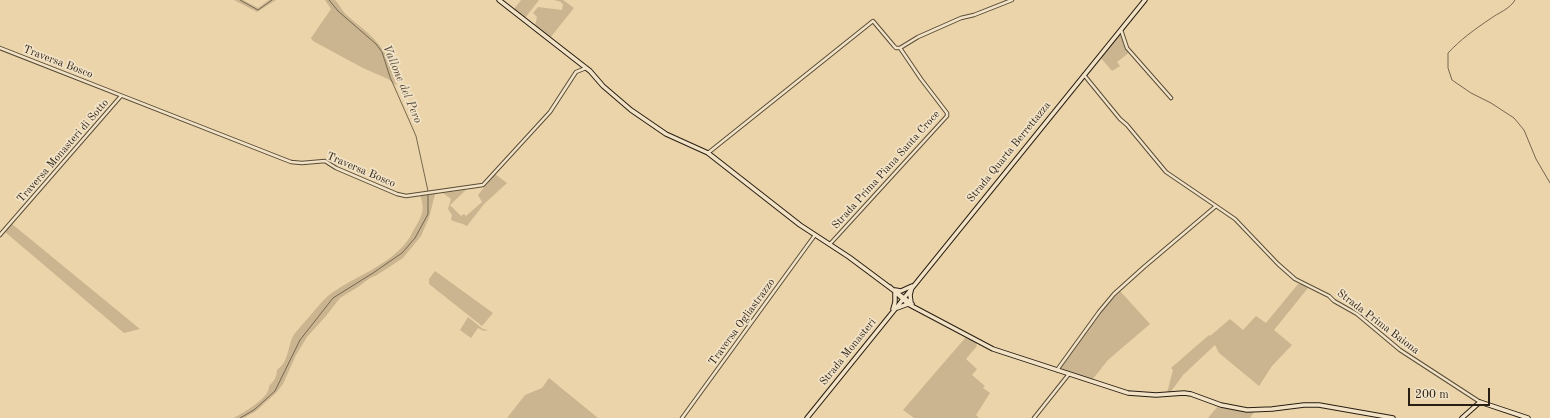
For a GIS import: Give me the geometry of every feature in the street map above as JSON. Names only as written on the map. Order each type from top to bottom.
[{"type":"street","points":[[499,0],[586,68],[602,86],[657,129],[708,153],[815,235],[890,287],[916,308],[993,349],[1128,393],[1156,395],[1191,394],[1221,405],[1239,409],[1257,410],[1304,405],[1319,405],[1393,418]]},
{"type":"street","points":[[900,48],[918,37],[961,18],[974,15],[1012,0]]},
{"type":"street","name":"Strada Quarta Berrettazza","points":[[903,298],[1144,0]]},
{"type":"street","name":"Strada Prima Piana Santa Croce","points":[[708,153],[872,21],[894,46],[900,48],[947,113],[947,116],[830,244]]},
{"type":"street","points":[[1120,29],[1127,48],[1171,98]]},
{"type":"street","name":"Traversa Bosco","points":[[0,48],[291,162],[325,161],[336,168],[406,196],[484,185],[550,112],[576,72],[586,68]]},
{"type":"street","name":"Strada Prima Baiona","points":[[1084,74],[1120,119],[1127,125],[1166,172],[1235,219],[1278,264],[1295,279],[1329,296],[1334,301],[1357,314],[1400,350],[1480,402]]},
{"type":"street","name":"Traversa Monasteri di Sotto","points":[[0,235],[121,96]]},
{"type":"street","points":[[1057,370],[1098,312],[1114,294],[1216,206]]},
{"type":"street","name":"Traversa Ogliastrazzo","points":[[682,418],[815,235]]},
{"type":"street","points":[[895,292],[913,286]]},
{"type":"street","points":[[910,304],[910,295],[913,286]]},
{"type":"street","points":[[891,313],[896,302],[895,292]]},
{"type":"street","name":"Strada Monasteri","points":[[807,418],[903,298]]},
{"type":"street","points":[[891,313],[900,306],[910,304]]},
{"type":"street","points":[[1034,418],[1069,374]]},
{"type":"street","points":[[1462,418],[1480,402],[1528,418]]},
{"type":"shaded area","points":[[234,0],[243,0],[258,8],[269,0],[276,0],[257,12]]},
{"type":"shaded area","points":[[325,0],[335,0],[347,15],[377,42],[386,55],[397,86],[388,79],[363,68],[313,41],[311,38],[331,9]]},
{"type":"shaded area","points":[[521,0],[539,0],[525,18],[514,9]]},
{"type":"shaded area","points":[[554,0],[563,0],[574,8],[550,38],[535,26],[537,17],[533,13],[538,7],[562,10],[563,4]]},
{"type":"shaded area","points":[[1120,34],[1122,35],[1124,45],[1130,52],[1117,62],[1120,66],[1112,71],[1100,57]]},
{"type":"shaded area","points":[[495,174],[507,183],[484,204],[467,226],[451,220],[452,215],[448,209],[451,199],[443,193],[466,190],[450,205],[461,216],[464,214],[466,216],[482,202],[478,195]]},
{"type":"shaded area","points":[[435,194],[429,218],[421,236],[403,258],[340,298],[307,337],[296,355],[283,384],[276,393],[256,411],[244,418],[234,418],[256,404],[265,395],[269,386],[276,377],[277,370],[286,359],[293,336],[321,303],[339,288],[382,264],[400,249],[409,238],[422,215],[423,208],[420,195]]},
{"type":"shaded area","points":[[12,224],[140,329],[124,333],[5,232]]},
{"type":"shaded area","points":[[435,271],[493,313],[482,326],[429,284],[429,279]]},
{"type":"shaded area","points":[[1298,284],[1302,284],[1308,288],[1274,330],[1292,345],[1272,366],[1259,386],[1219,353],[1215,345],[1183,375],[1170,393],[1167,393],[1173,370],[1171,368],[1209,335],[1210,336],[1230,319],[1243,330],[1256,316],[1266,323]]},
{"type":"shaded area","points":[[1120,291],[1150,324],[1108,360],[1092,380],[1062,370],[1061,366],[1098,315]]},
{"type":"shaded area","points":[[468,317],[483,329],[488,330],[484,331],[478,328],[471,338],[460,330]]},
{"type":"shaded area","points":[[966,337],[967,339],[977,343],[977,346],[966,359],[977,369],[972,375],[985,386],[983,388],[990,393],[976,415],[979,418],[914,418],[903,410]]},
{"type":"shaded area","points":[[549,378],[598,418],[507,418],[525,395],[542,388]]},
{"type":"shaded area","points":[[1218,406],[1254,412],[1250,418],[1208,418]]},
{"type":"waterway","points":[[240,0],[258,10],[272,0]]},
{"type":"waterway","name":"Vallone del Pero","points":[[329,0],[338,11],[376,44],[382,52],[390,77],[416,136],[428,191]]},
{"type":"waterway","points":[[1515,0],[1507,8],[1473,31],[1448,53],[1448,68],[1452,80],[1514,118],[1524,130],[1536,159],[1550,183]]},
{"type":"waterway","points":[[240,418],[254,410],[275,391],[300,340],[333,298],[402,253],[415,238],[428,214],[428,195]]}]
